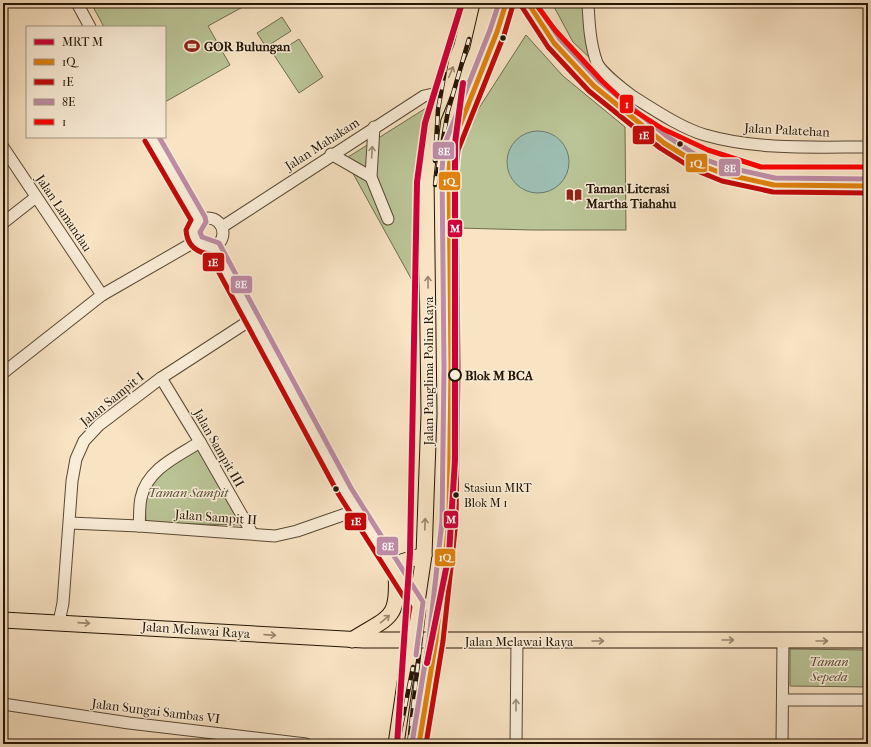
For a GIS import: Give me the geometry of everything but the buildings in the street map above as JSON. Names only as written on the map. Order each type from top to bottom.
[{"type":"main road","name":"Jalan Panglima Polim Raya","points":[[396,744],[424,555],[428,448],[426,176],[433,118],[462,46],[472,3]]},
{"type":"main road","name":"Jalan Panglima Polim Raya","points":[[419,744],[436,640],[448,528],[451,448],[449,170],[451,148],[498,32],[506,3]]},
{"type":"main road","points":[[428,448],[451,448]]},
{"type":"main road","points":[[352,640],[387,618],[395,608],[397,595],[392,567],[398,563],[424,555]]},
{"type":"main road","name":"Jalan Melawai Raya","points":[[3,620],[59,622],[352,640],[868,640]]},
{"type":"street","points":[[77,3],[89,26]]},
{"type":"street","name":"Jalan Palatehan","points":[[588,3],[590,30],[597,64],[623,90],[672,120],[703,135],[734,142],[775,146],[868,146]]},
{"type":"street","name":"Jalan Mahakam","points":[[222,227],[332,154],[424,96],[433,94],[441,96]]},
{"type":"street","points":[[374,127],[371,177],[388,219]]},
{"type":"street","points":[[152,138],[199,220]]},
{"type":"street","name":"Jalan Lamandau","points":[[3,148],[102,295]]},
{"type":"street","points":[[332,154],[371,177]]},
{"type":"street","points":[[3,223],[36,197]]},
{"type":"street","points":[[212,218],[222,227],[221,239],[213,247],[200,246],[196,241],[193,230],[199,220],[212,218]]},
{"type":"street","points":[[3,373],[102,295],[196,241]]},
{"type":"street","points":[[213,247],[321,449],[356,510],[417,605]]},
{"type":"street","name":"Jalan Sampit I","points":[[59,622],[63,603],[72,481],[76,459],[84,441],[99,425],[161,378],[252,319]]},
{"type":"street","name":"Jalan Sampit III","points":[[161,378],[200,442],[252,533]]},
{"type":"street","points":[[139,526],[141,497],[147,481],[158,469],[200,442]]},
{"type":"street","name":"Jalan Sampit II","points":[[70,523],[252,533],[275,536],[297,531],[356,510]]},
{"type":"street","points":[[516,641],[516,744]]},
{"type":"street","points":[[782,744],[783,641]]},
{"type":"street","points":[[783,700],[868,700]]},
{"type":"street","name":"Jalan Sungai Sambas VI","points":[[3,704],[129,723],[306,744]]},
{"type":"green space","name":"GOR Bulungan","points":[[91,3],[250,3],[208,26],[230,65],[166,101],[166,26],[103,26]]},
{"type":"green space","points":[[552,3],[591,3],[594,62],[573,42]]},
{"type":"green space","points":[[282,17],[291,31],[266,47],[257,33]]},
{"type":"green space","points":[[526,35],[563,76],[625,127],[626,230],[458,228],[456,154],[468,125]]},
{"type":"green space","points":[[299,39],[323,77],[299,93],[274,55]]},
{"type":"green space","points":[[434,103],[423,132],[417,162],[418,291],[345,159]]},
{"type":"green space","name":"Taman Sampit","points":[[199,449],[244,525],[146,523],[145,498],[160,473]]},
{"type":"green space","name":"Taman Sepeda","points":[[790,649],[868,650],[868,687],[790,686]]},
{"type":"water","points":[[538,131],[550,133],[560,140],[567,150],[569,162],[567,174],[560,184],[550,191],[538,193],[526,191],[516,184],[509,174],[507,162],[509,150],[516,140],[526,133]]},
{"type":"railway","points":[[435,185],[448,111],[469,39]]},
{"type":"railway","points":[[435,161],[438,110],[450,42]]},
{"type":"railway","points":[[409,744],[424,610]]},
{"type":"railway","points":[[398,742],[413,667]]},
{"type":"metro line","name":"M","points":[[397,744],[410,553],[417,182],[425,123],[462,3]]},
{"type":"metro line","name":"M","points":[[427,663],[449,554],[455,460],[455,143],[463,83]]},
{"type":"transit line","name":"8E","points":[[412,743],[429,639],[442,521],[444,367],[442,170],[444,146],[490,30],[499,3]]},
{"type":"transit line","name":"1Q","points":[[419,744],[436,640],[449,521],[451,367],[449,170],[451,148],[497,32],[506,3]]},
{"type":"transit line","name":"1Q","points":[[528,3],[554,43],[594,86],[664,143],[698,164],[724,174],[774,185],[868,186]]},
{"type":"transit line","name":"1","points":[[535,3],[555,30],[602,81],[633,110],[663,129],[708,150],[761,167],[868,167]]},
{"type":"transit line","name":"8E","points":[[536,3],[560,39],[599,81],[668,137],[701,158],[726,167],[775,178],[868,179]]},
{"type":"transit line","name":"1E","points":[[426,744],[443,641],[456,521],[458,367],[456,170],[458,150],[504,35],[513,5]]},
{"type":"transit line","name":"1E","points":[[522,7],[548,47],[589,91],[660,148],[695,170],[722,181],[773,192],[868,193]]},
{"type":"transit line","name":"8E","points":[[160,138],[205,217],[206,222],[200,232],[202,237],[219,243],[351,488],[423,602],[416,655]]},
{"type":"transit line","name":"1E","points":[[145,141],[191,220],[186,230],[190,243],[196,249],[209,254],[339,495],[410,607],[402,653]]},
{"type":"place","name":"GOR Bulungan","points":[[192,46]]},
{"type":"place","name":"Taman Literasi Martha Tiahahu","points":[[574,195]]},
{"type":"place","name":"Blok M BCA","points":[[455,375]]},
{"type":"place","name":"Stasiun MRT Blok M 1","points":[[456,495]]}]
